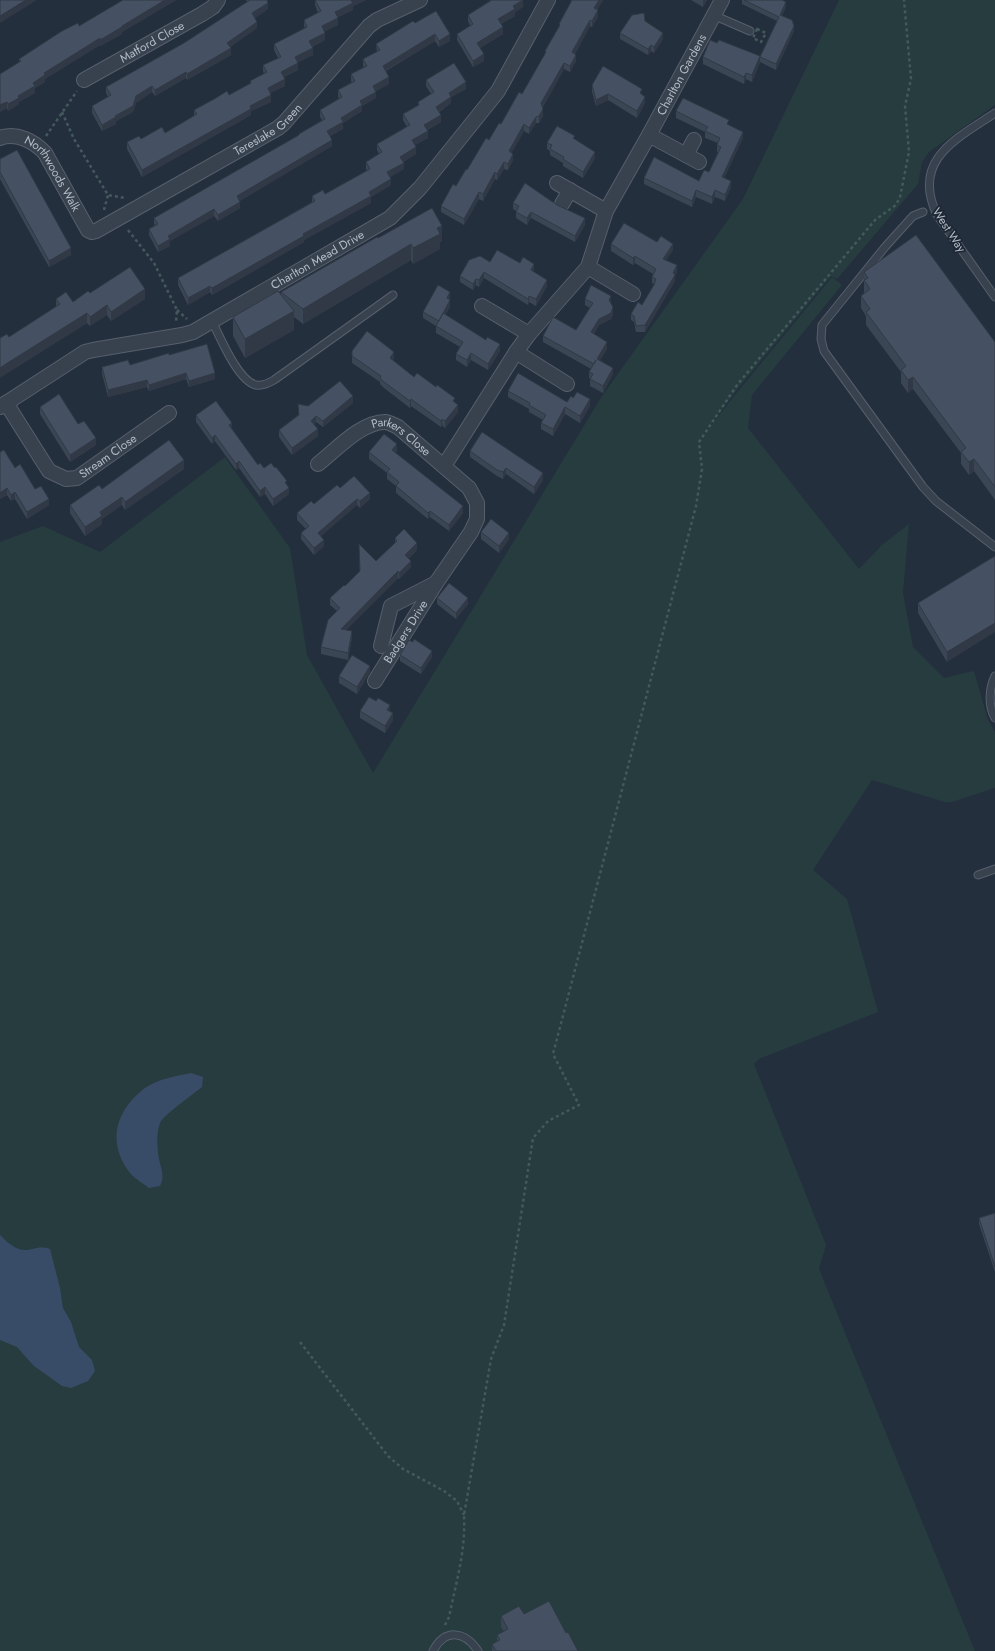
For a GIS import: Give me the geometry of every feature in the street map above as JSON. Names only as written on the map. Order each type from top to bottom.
[{"type":"street","name":"Matford Close","points":[[84,80],[202,14],[213,7],[218,0]]},
{"type":"street","name":"Tereslake Green","points":[[92,232],[278,128],[369,26],[377,20],[420,0]]},
{"type":"street","name":"Charlton Mead Drive","points":[[3,405],[85,352],[193,332],[390,218],[420,188],[498,91],[548,0]]},
{"type":"street","name":"Charlton Gardens","points":[[516,352],[529,334],[588,267],[606,211],[650,135],[722,0]]},
{"type":"street","points":[[650,135],[699,162]]},
{"type":"street","name":"Northwoods Walk","points":[[0,138],[17,137],[28,140],[39,146],[45,153],[88,230],[92,232]]},
{"type":"street","points":[[686,155],[694,140]]},
{"type":"street","points":[[557,183],[606,211]]},
{"type":"street","points":[[562,204],[570,190]]},
{"type":"street","points":[[588,267],[625,292]]},
{"type":"street","points":[[482,306],[529,334]]},
{"type":"street","points":[[516,352],[567,384]]},
{"type":"street","name":"Parkers Close","points":[[444,466],[516,352]]},
{"type":"street","name":"Stream Close","points":[[3,405],[49,471],[66,479],[77,478],[169,413]]},
{"type":"street","name":"Parkers Close","points":[[318,464],[361,429],[374,424],[388,422],[398,427],[469,488],[477,503],[476,519],[471,532],[436,583],[391,606],[381,646]]},
{"type":"street","name":"Badgers Drive","points":[[375,680],[436,583]]},
{"type":"lane","points":[[713,15],[750,31]]},
{"type":"lane","name":"West Way","points":[[995,113],[949,144],[940,154],[930,176],[929,189],[931,202],[937,215],[995,297]]},
{"type":"lane","points":[[923,212],[913,216],[885,247],[831,313],[822,325],[821,339],[824,351],[923,487],[936,501],[995,547]]},
{"type":"lane","points":[[212,321],[240,372],[246,380],[256,385],[265,384],[274,380],[393,295]]},
{"type":"lane","points":[[995,676],[992,682],[989,700],[995,718]]},
{"type":"lane","points":[[978,875],[995,869]]},
{"type":"lane","points":[[433,1651],[438,1641],[447,1635],[462,1635],[473,1643],[478,1651]]},
{"type":"path","points":[[438,1641],[449,1617],[462,1554],[465,1535],[464,1515],[491,1359],[504,1326],[533,1138],[548,1120],[579,1105],[553,1054],[696,506],[702,469],[700,442],[737,385],[875,220],[896,206],[900,197],[909,152],[905,106],[910,79],[904,0]]},
{"type":"path","points":[[39,146],[84,80]]},
{"type":"path","points":[[62,112],[74,139],[108,195],[147,202]]},
{"type":"path","points":[[119,218],[154,263],[177,310],[176,336]]},
{"type":"path","points":[[300,1342],[388,1456],[403,1469],[444,1491],[457,1501],[464,1515]]},
{"type":"green space","points":[[839,0],[995,0],[995,105],[929,152],[922,162],[918,184],[837,279],[831,276],[736,391],[703,436],[832,277],[842,285],[752,395],[748,428],[859,569],[882,545],[909,524],[903,593],[913,647],[944,678],[974,671],[988,720],[995,732],[995,788],[952,802],[945,802],[872,780],[813,870],[847,899],[878,1012],[759,1059],[754,1064],[826,1245],[819,1269],[975,1651],[0,1651],[0,542],[43,526],[100,552],[225,457],[290,548],[307,655],[373,773],[602,396],[743,199]]},
{"type":"water","points":[[191,1073],[203,1077],[202,1087],[161,1121],[158,1129],[157,1145],[162,1179],[160,1186],[149,1188],[130,1173],[118,1150],[117,1138],[121,1116],[127,1106],[145,1088],[161,1080]]},
{"type":"water","points":[[0,1235],[11,1245],[21,1250],[42,1247],[50,1249],[60,1288],[63,1308],[71,1322],[79,1347],[92,1360],[95,1371],[88,1381],[71,1388],[62,1386],[34,1366],[17,1347],[0,1340]]},
{"type":"building","points":[[0,0],[26,0],[0,16]]},
{"type":"building","points":[[123,0],[165,0],[44,73],[45,75],[33,83],[35,86],[18,96],[19,98],[8,104],[7,102],[0,105],[0,74],[21,61],[19,59],[62,31],[78,23],[79,26]]},
{"type":"building","points":[[250,0],[267,0],[268,3],[252,13],[257,22],[227,43],[231,48],[187,74],[186,72],[155,90],[152,86],[136,96],[133,106],[102,125],[92,106],[111,95],[106,87],[184,43]]},
{"type":"building","points":[[315,0],[353,0],[351,1],[353,3],[335,12],[338,18],[322,26],[325,33],[309,41],[313,48],[295,57],[298,63],[281,72],[285,79],[268,88],[271,95],[250,106],[251,109],[142,170],[127,142],[139,136],[141,139],[162,127],[165,133],[197,114],[194,110],[227,91],[229,95],[267,72],[263,65],[281,57],[274,44],[307,27],[304,20],[321,11]]},
{"type":"building","points":[[492,0],[523,0],[513,6],[515,9],[498,19],[503,27],[477,43],[484,54],[473,61],[457,34],[473,24],[468,15]]},
{"type":"building","points":[[572,0],[599,0],[594,8],[598,10],[592,21],[590,20],[572,52],[576,55],[570,66],[564,63],[541,103],[543,109],[539,116],[536,117],[529,128],[524,124],[509,151],[513,154],[508,164],[504,162],[497,174],[495,172],[483,194],[479,192],[464,219],[441,206],[453,184],[456,186],[486,138],[489,140],[499,123],[501,124],[519,92],[522,94],[546,52],[545,51]]},
{"type":"building","points":[[744,0],[782,0],[786,2],[780,15],[792,20],[794,26],[776,64],[760,57],[779,17]]},
{"type":"building","points":[[436,11],[450,34],[439,41],[435,34],[383,66],[389,77],[373,86],[376,92],[360,101],[362,105],[341,118],[343,122],[327,131],[332,140],[237,196],[240,202],[218,215],[214,209],[168,236],[170,239],[158,246],[149,229],[158,224],[154,218],[325,119],[320,110],[342,97],[338,90],[355,81],[351,74],[367,66],[363,59],[380,50],[376,44],[413,21],[415,23]]},
{"type":"building","points":[[644,13],[645,21],[663,33],[654,47],[651,45],[648,49],[620,33],[632,15]]},
{"type":"building","points":[[710,40],[717,43],[719,40],[760,56],[752,75],[746,73],[744,77],[703,57]]},
{"type":"building","points":[[454,63],[466,82],[449,93],[451,97],[436,107],[441,115],[424,125],[428,131],[412,140],[416,147],[400,157],[404,163],[387,172],[391,179],[369,192],[371,196],[303,234],[304,236],[212,288],[210,286],[188,298],[178,278],[315,201],[312,196],[323,190],[325,194],[370,169],[366,162],[382,152],[377,144],[410,125],[403,114],[419,105],[418,102],[434,92],[426,80]]},
{"type":"building","points":[[603,66],[642,89],[640,93],[645,97],[637,111],[608,94],[596,100],[592,85]]},
{"type":"building","points":[[683,98],[729,120],[727,124],[743,132],[722,177],[731,181],[725,195],[715,190],[712,197],[696,190],[692,201],[644,178],[654,157],[699,181],[704,170],[709,172],[721,147],[717,145],[720,138],[705,131],[708,127],[676,111]]},
{"type":"building","points":[[557,126],[575,136],[573,138],[595,152],[583,172],[563,159],[564,157],[550,149],[552,145],[547,143]]},
{"type":"building","points":[[17,150],[71,248],[49,261],[0,172],[0,159]]},
{"type":"building","points":[[525,183],[557,205],[585,218],[575,236],[531,212],[527,218],[516,212],[519,206],[513,203]]},
{"type":"building","points":[[432,208],[442,226],[437,228],[440,234],[413,248],[411,244],[303,309],[281,292],[377,237],[378,238]]},
{"type":"building","points":[[624,223],[657,242],[661,236],[673,244],[663,259],[677,265],[673,273],[675,275],[645,325],[636,326],[634,316],[631,314],[638,302],[642,305],[654,285],[656,279],[652,277],[656,269],[635,256],[633,258],[611,244]]},
{"type":"building","points":[[916,235],[995,342],[995,487],[974,459],[969,462],[961,452],[966,448],[913,377],[908,380],[901,370],[906,366],[866,312],[870,309],[861,296],[870,289],[864,280],[868,278],[864,272]]},
{"type":"building","points":[[497,250],[520,263],[523,257],[534,264],[531,270],[547,280],[536,299],[529,296],[528,299],[484,272],[479,280],[476,279],[473,284],[460,276],[469,260],[480,256],[490,262]]},
{"type":"building","points":[[130,267],[145,289],[111,312],[107,305],[90,317],[87,313],[0,368],[0,338],[7,334],[9,337],[60,304],[56,299],[66,292],[73,302],[88,291],[90,293]]},
{"type":"building","points":[[438,285],[450,292],[447,298],[450,300],[439,321],[423,312]]},
{"type":"building","points":[[591,285],[611,296],[609,300],[613,307],[611,313],[599,319],[591,332],[607,342],[597,359],[613,368],[603,386],[590,379],[593,374],[589,372],[594,364],[543,336],[553,317],[576,330],[593,303],[585,299]]},
{"type":"building","points":[[278,291],[294,311],[245,339],[233,317]]},
{"type":"building","points":[[443,313],[486,340],[487,337],[500,344],[488,364],[471,353],[467,360],[456,354],[463,342],[436,326]]},
{"type":"building","points":[[367,331],[394,352],[390,358],[414,377],[417,373],[436,387],[437,385],[455,398],[453,401],[458,405],[445,421],[442,419],[441,421],[411,399],[410,401],[384,382],[380,378],[381,376],[352,356],[352,351]]},
{"type":"building","points":[[207,344],[215,373],[189,381],[186,373],[149,385],[147,380],[108,390],[102,367],[128,360],[130,365],[169,353],[169,355]]},
{"type":"building","points":[[518,373],[567,402],[571,396],[573,398],[577,392],[590,399],[580,416],[565,407],[553,429],[541,423],[546,415],[529,405],[530,403],[508,391]]},
{"type":"building","points":[[340,381],[353,396],[323,421],[316,416],[311,421],[318,429],[292,448],[279,430],[299,415],[298,404],[308,406]]},
{"type":"building","points":[[59,394],[78,424],[84,421],[96,438],[70,455],[40,407]]},
{"type":"building","points":[[216,401],[232,423],[229,425],[258,465],[260,463],[264,468],[271,463],[287,481],[285,482],[289,488],[273,499],[265,487],[260,491],[239,461],[236,464],[215,435],[212,438],[196,415]]},
{"type":"building","points":[[482,432],[543,473],[534,487],[506,468],[503,472],[497,470],[470,451]]},
{"type":"building","points":[[384,434],[397,444],[392,450],[463,506],[449,525],[430,511],[428,513],[396,486],[399,482],[387,472],[390,469],[369,452]]},
{"type":"building","points":[[169,440],[184,460],[125,502],[122,497],[100,512],[102,516],[85,527],[70,505],[99,485],[102,489]]},
{"type":"building","points":[[4,450],[15,468],[20,464],[35,489],[41,486],[49,499],[27,512],[15,492],[11,495],[7,488],[0,493],[0,452]]},
{"type":"building","points":[[354,476],[370,493],[360,501],[357,499],[318,533],[324,540],[314,548],[301,533],[309,526],[297,513],[311,501],[314,504],[337,485],[340,488]]},
{"type":"building","points":[[491,519],[509,533],[499,546],[481,532]]},
{"type":"building","points":[[404,529],[417,543],[405,555],[411,561],[399,573],[398,571],[341,629],[352,631],[348,653],[321,647],[328,620],[340,608],[330,598],[360,571],[359,544],[376,561],[397,541],[395,538]]},
{"type":"building","points":[[995,556],[995,623],[947,652],[918,603]]},
{"type":"building","points":[[449,583],[468,598],[456,613],[437,598]]},
{"type":"building","points":[[414,639],[432,651],[421,668],[400,655],[409,640],[413,642]]},
{"type":"building","points":[[352,655],[370,666],[357,687],[339,676]]},
{"type":"building","points":[[369,697],[376,701],[378,698],[390,705],[387,710],[393,713],[385,726],[360,711]]},
{"type":"building","points":[[995,1213],[995,1267],[979,1218]]},
{"type":"building","points":[[549,1601],[566,1633],[568,1632],[578,1651],[496,1651],[492,1644],[500,1640],[497,1635],[508,1629],[501,1616],[519,1606],[524,1614]]}]
